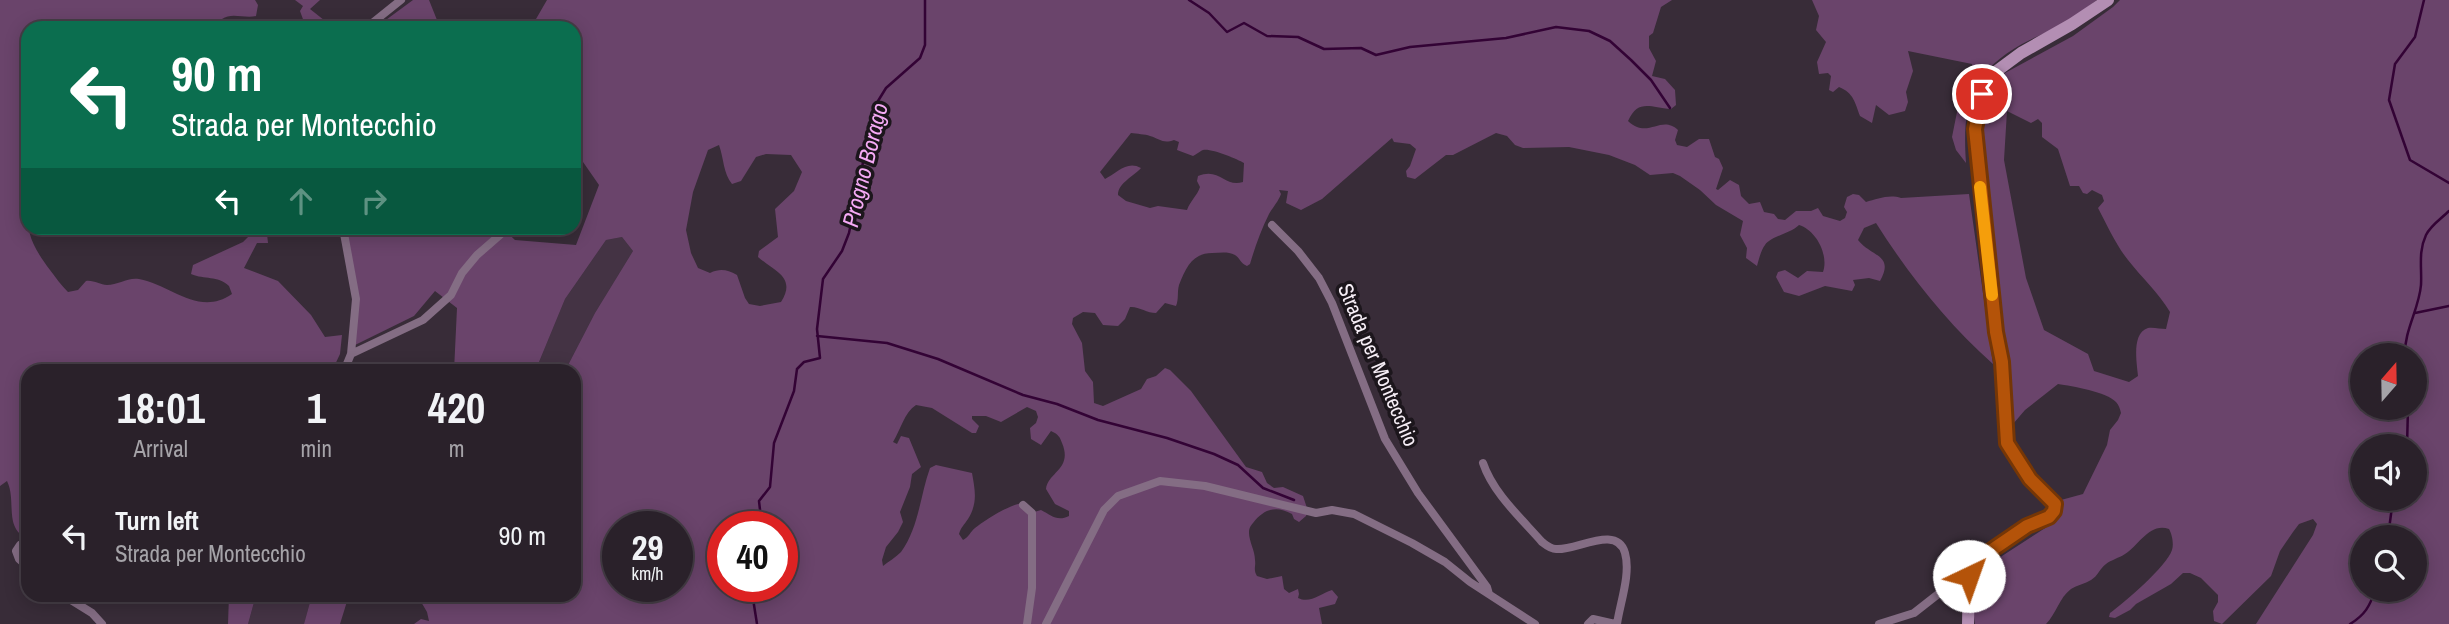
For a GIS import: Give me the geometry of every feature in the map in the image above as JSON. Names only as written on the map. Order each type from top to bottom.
[{"type":"street","points":[[375,21],[401,0]]},
{"type":"street","points":[[1879,624],[1913,613],[1951,584],[1969,576],[1989,552],[2027,526],[2049,517],[2054,511],[2055,504],[2030,479],[2007,443],[2002,362],[1994,319],[1975,129],[1982,94],[1994,73],[2021,53],[2104,5],[2108,0]]},
{"type":"street","name":"Strada per Montecchio","points":[[1272,225],[1298,251],[1319,278],[1332,303],[1385,439],[1418,494],[1487,587],[1489,594]]},
{"type":"street","points":[[344,235],[356,299],[351,354],[347,364]]},
{"type":"street","points":[[351,354],[423,320],[451,295],[462,273],[477,255],[500,235]]},
{"type":"street","points":[[1483,463],[1495,486],[1550,548],[1566,549],[1612,539],[1619,542],[1625,553],[1626,572],[1616,624],[1593,619],[1588,624]]},
{"type":"street","name":"Strada per Montecchio","points":[[1046,624],[1104,510],[1118,496],[1160,481],[1205,486],[1317,513],[1332,510],[1354,514],[1445,562],[1535,624]]},
{"type":"street","points":[[1023,505],[1032,513],[1032,588],[1027,624]]},
{"type":"street","points":[[21,546],[19,545],[16,551],[21,561]]},
{"type":"street","points":[[1968,624],[1969,576]]},
{"type":"street","points":[[74,602],[92,613],[102,624]]},
{"type":"shaded area","points":[[0,0],[255,0],[258,5],[256,16],[226,17],[220,21],[21,21],[21,235],[30,235],[41,257],[68,292],[78,290],[86,281],[107,285],[139,279],[197,301],[208,302],[232,294],[229,286],[220,280],[191,274],[193,265],[243,242],[250,235],[267,235],[268,243],[257,243],[244,268],[278,281],[311,315],[325,337],[342,335],[340,354],[335,364],[21,364],[21,535],[13,521],[7,481],[0,486]]},
{"type":"shaded area","points":[[295,0],[320,0],[310,9],[325,21],[304,21],[300,11],[303,6]]},
{"type":"shaded area","points":[[413,0],[429,0],[437,21],[384,21]]},
{"type":"shaded area","points":[[547,0],[1672,0],[1661,7],[1653,33],[1649,36],[1649,48],[1656,61],[1652,76],[1665,79],[1675,90],[1676,105],[1671,109],[1640,107],[1628,121],[1642,128],[1672,126],[1678,130],[1675,140],[1677,145],[1687,147],[1699,139],[1709,139],[1715,157],[1723,168],[1716,189],[1730,180],[1739,185],[1741,196],[1749,204],[1760,202],[1764,212],[1774,214],[1778,219],[1785,220],[1796,211],[1818,208],[1823,216],[1840,221],[1845,218],[1847,212],[1844,207],[1847,197],[1853,194],[1859,195],[1866,202],[1888,197],[1969,194],[1993,364],[1930,298],[1876,223],[1864,228],[1858,240],[1883,261],[1885,266],[1880,281],[1869,278],[1853,280],[1855,285],[1852,291],[1825,286],[1799,296],[1784,292],[1776,277],[1778,272],[1785,270],[1798,278],[1807,271],[1823,272],[1823,251],[1811,232],[1799,225],[1772,239],[1764,247],[1757,266],[1746,258],[1747,248],[1740,235],[1743,221],[1673,173],[1650,175],[1635,165],[1609,155],[1569,147],[1523,148],[1515,145],[1507,136],[1496,133],[1453,155],[1446,155],[1415,179],[1407,177],[1406,171],[1416,149],[1410,144],[1394,142],[1392,138],[1322,199],[1301,210],[1286,203],[1288,191],[1279,190],[1281,194],[1266,220],[1247,266],[1237,256],[1229,253],[1200,255],[1184,272],[1176,306],[1165,303],[1156,313],[1130,307],[1125,319],[1118,326],[1103,325],[1095,313],[1083,312],[1073,318],[1072,324],[1082,343],[1085,371],[1093,382],[1094,403],[1103,406],[1141,389],[1147,379],[1156,376],[1165,368],[1170,370],[1191,391],[1246,467],[1262,472],[1267,483],[1274,488],[1283,487],[1303,496],[1308,511],[1299,522],[1286,511],[1271,510],[1261,514],[1253,523],[1249,536],[1257,576],[1267,579],[1282,576],[1284,589],[1289,593],[1298,589],[1298,598],[1302,600],[1332,590],[1338,597],[1335,604],[1319,608],[1322,624],[414,624],[421,619],[429,621],[421,602],[581,602],[581,364],[569,364],[595,313],[633,251],[622,237],[606,240],[565,299],[539,362],[543,364],[454,364],[457,308],[435,291],[414,316],[355,345],[346,235],[510,235],[515,240],[576,245],[599,185],[581,159],[581,21],[534,21]],"holes":[[[1131,133],[1164,141],[1179,142],[1177,150],[1193,156],[1207,150],[1244,163],[1243,182],[1231,182],[1212,174],[1198,176],[1200,187],[1187,210],[1158,206],[1150,208],[1126,201],[1118,195],[1119,191],[1141,168],[1127,166],[1105,179],[1100,172]],[[719,145],[725,171],[732,184],[741,181],[756,157],[766,154],[791,155],[802,172],[794,191],[775,209],[778,237],[759,251],[758,257],[785,280],[785,293],[781,302],[760,306],[749,304],[737,275],[724,270],[710,273],[698,268],[691,253],[686,230],[693,192],[708,150]],[[916,405],[932,408],[972,433],[976,433],[979,426],[972,416],[986,416],[1001,422],[1027,407],[1036,411],[1038,417],[1030,428],[1031,439],[1041,445],[1051,431],[1058,436],[1065,452],[1062,464],[1046,489],[1055,504],[1069,511],[1069,516],[1058,518],[1041,510],[1031,513],[1025,503],[1020,503],[985,521],[963,540],[959,534],[974,502],[972,473],[936,465],[930,468],[907,542],[901,552],[883,566],[886,547],[903,522],[900,512],[912,474],[921,467],[909,438],[901,436],[897,444],[893,442],[912,408]]]},
{"type":"shaded area","points":[[1812,0],[2097,0],[2070,20],[2004,55],[1980,79],[1968,108],[1966,163],[1956,150],[1952,137],[1960,97],[1973,70],[1972,64],[1908,51],[1913,71],[1906,92],[1908,102],[1905,111],[1889,115],[1876,105],[1872,123],[1860,116],[1848,92],[1839,87],[1833,92],[1829,90],[1831,76],[1828,73],[1819,74],[1817,62],[1826,42],[1816,30],[1819,16]]},
{"type":"shaded area","points":[[2120,0],[2449,0],[2449,624],[2256,624],[2313,535],[2317,524],[2313,519],[2299,524],[2280,551],[2271,576],[2222,624],[2214,621],[2213,611],[2218,595],[2201,578],[2190,573],[2183,573],[2171,584],[2130,610],[2115,618],[2109,617],[2110,613],[2145,583],[2169,557],[2173,548],[2172,536],[2169,529],[2162,528],[2150,531],[2125,554],[2106,564],[2091,580],[2071,589],[2046,624],[1975,624],[1971,595],[1973,581],[2002,556],[2053,523],[2062,508],[2061,500],[2083,494],[2107,445],[2110,430],[2121,413],[2116,402],[2105,395],[2058,384],[2025,410],[2013,424],[2010,372],[1984,192],[1981,120],[1989,94],[2005,73],[2073,36]],"holes":[[[2007,111],[2031,123],[2038,119],[2042,123],[2042,137],[2058,149],[2070,186],[2079,186],[2083,193],[2087,194],[2092,190],[2102,195],[2104,201],[2098,208],[2116,241],[2170,312],[2166,329],[2148,328],[2139,336],[2136,349],[2138,376],[2129,382],[2094,371],[2088,354],[2044,330],[2026,278],[2004,160]]]},
{"type":"shaded area","points":[[622,237],[633,251],[595,313],[569,364],[539,362],[565,299],[606,240]]},
{"type":"shaded area","points":[[229,602],[254,602],[248,624],[228,624]]},
{"type":"shaded area","points":[[254,602],[310,602],[304,624],[248,624]]},
{"type":"shaded area","points":[[310,602],[347,602],[340,624],[304,624]]},
{"type":"waterway","name":"Progno Borago","points":[[760,511],[759,501],[770,487],[774,443],[794,391],[797,369],[804,362],[820,358],[817,329],[823,279],[842,251],[849,233],[872,117],[886,88],[920,58],[925,45],[925,0]]},
{"type":"waterway","points":[[1189,0],[1209,13],[1227,32],[1244,23],[1267,36],[1298,37],[1324,49],[1361,48],[1376,55],[1410,47],[1506,38],[1556,27],[1589,31],[1610,41],[1631,60],[1651,80],[1670,108]]},
{"type":"waterway","points":[[2424,0],[2415,37],[2395,64],[2389,100],[2410,160],[2449,183]]},
{"type":"waterway","points":[[2406,343],[2420,294],[2424,241],[2431,228],[2449,211]]},
{"type":"waterway","points":[[2415,313],[2449,306]]},
{"type":"waterway","points":[[817,336],[887,343],[938,359],[1023,395],[1214,454],[1238,465],[1263,488],[1294,500]]},
{"type":"waterway","points":[[2407,434],[2408,420]]},
{"type":"waterway","points":[[2390,525],[2391,511]]},
{"type":"waterway","name":"Progno Borago","points":[[754,602],[757,624]]},
{"type":"waterway","points":[[2350,624],[2360,617],[2370,602]]},
{"type":"slow traffic","points":[[1980,187],[1992,295]]},
{"type":"route","points":[[1969,576],[1989,552],[2027,526],[2049,517],[2055,504],[2018,464],[2007,443],[2002,362],[1996,332],[1975,129],[1982,94]]}]
